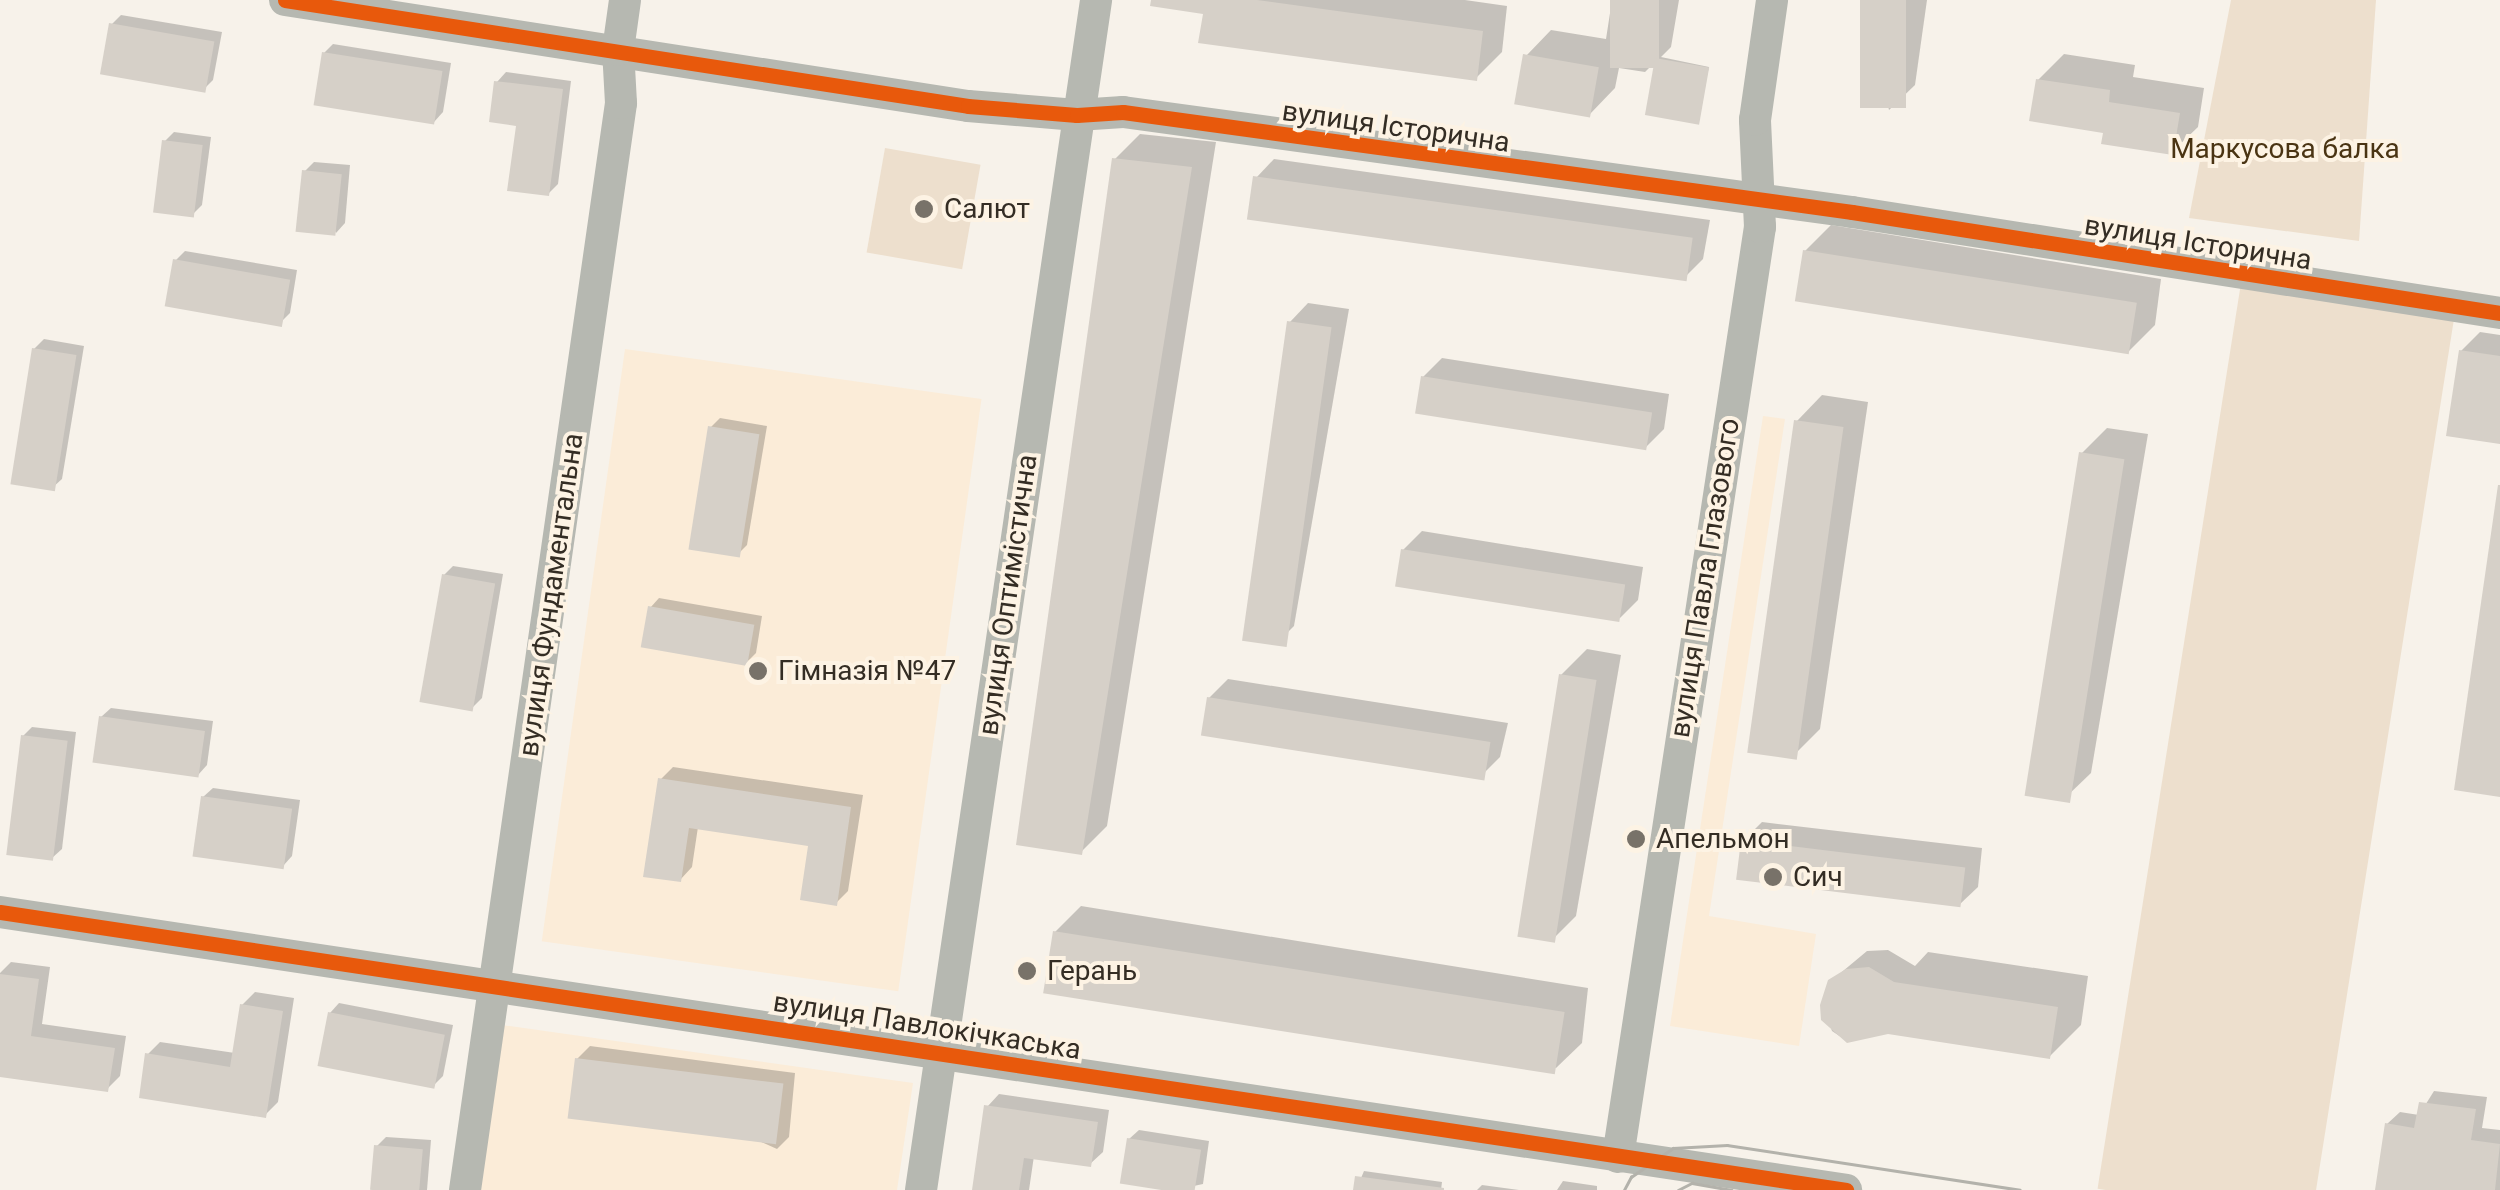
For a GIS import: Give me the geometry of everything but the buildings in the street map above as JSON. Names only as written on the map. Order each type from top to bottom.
[{"type":"street","name":"вулиця Історична","points":[[285,0],[968,106],[1077,116],[1123,112],[1762,202],[2500,313]]},
{"type":"street","name":"вулиця Фундаментальна","points":[[465,1190],[621,103],[618,50],[626,0]]},
{"type":"street","name":"вулиця Оптимістична","points":[[921,1190],[1096,0]]},
{"type":"street","name":"вулиця Павла Глазового","points":[[1618,1156],[1762,202],[1755,120],[1772,0]]},
{"type":"street","name":"вулиця Павлокічкаська","points":[[0,912],[1846,1190]]},
{"type":"street","points":[[1668,1190],[1693,1168]]},
{"type":"shaded area","name":"Гімназія №47","points":[[625,349],[981,399],[898,991],[542,941]]},
{"type":"shaded area","points":[[1763,416],[1785,419],[1709,916],[1816,934],[1799,1046],[1670,1026]]},
{"type":"shaded area","points":[[502,1025],[913,1083],[897,1190],[477,1190]]},
{"type":"green space","name":"Маркусова балка","points":[[2231,0],[2376,0],[2359,241],[2189,218]]},
{"type":"green space","name":"Салют","points":[[885,148],[981,165],[962,269],[867,252]]},
{"type":"green space","points":[[2241,283],[2454,317],[2316,1190],[2098,1189]]},
{"type":"tram line","points":[[1624,1190],[1631,1177],[1673,1148],[1727,1145],[2020,1190]]},
{"type":"tram line","points":[[1678,1190],[1692,1183],[1731,1190]]},
{"type":"cycle path","points":[[285,0],[968,106],[1077,115],[1123,112],[1852,212],[2500,313]]},
{"type":"cycle path","points":[[0,912],[1846,1190]]},
{"type":"place","name":"Салют","points":[[924,209]]},
{"type":"place","name":"Гімназія №47","points":[[758,671]]},
{"type":"place","name":"Апельмон","points":[[1636,839]]},
{"type":"place","name":"Сич","points":[[1773,877]]},
{"type":"place","name":"Герань","points":[[1027,971]]}]
